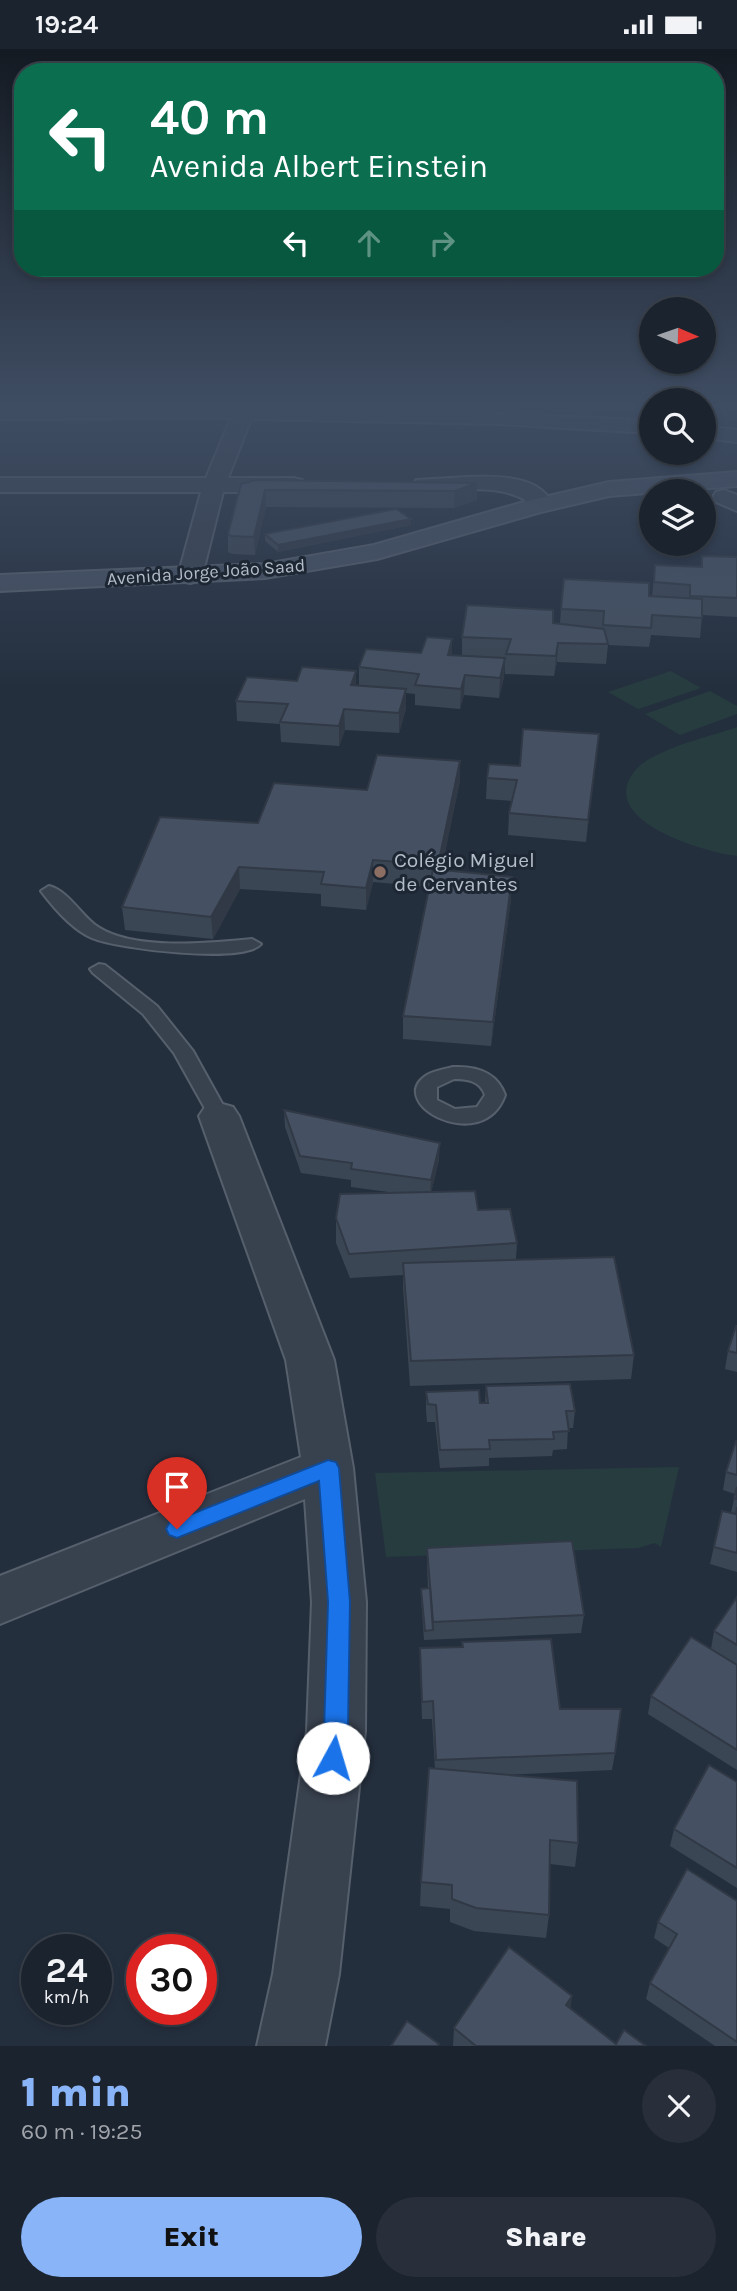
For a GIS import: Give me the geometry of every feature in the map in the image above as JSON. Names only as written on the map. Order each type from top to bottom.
[{"type":"main road","name":"Avenida Jorge João Saad","points":[[0,583],[190,576],[265,571],[330,562],[455,531],[556,501]]},
{"type":"main road","points":[[619,510],[639,507]]},
{"type":"main road","name":"Avenida Jorge João Saad","points":[[247,596],[298,590]]},
{"type":"street","points":[[190,576],[210,501]]},
{"type":"street","points":[[535,506],[536,501]]},
{"type":"street","points":[[219,1116],[310,1360],[328,1468],[339,1602],[336,1731],[306,1974],[291,2046]]},
{"type":"street","points":[[0,1600],[328,1468]]},
{"type":"lane","points":[[49,891],[96,933],[119,941],[206,948],[252,944]]},
{"type":"lane","points":[[99,969],[150,1010],[183,1051],[219,1116]]},
{"type":"green space","points":[[671,671],[701,688],[638,709],[608,692]]},
{"type":"green space","points":[[710,691],[737,706],[737,714],[680,735],[645,714]]},
{"type":"green space","points":[[737,727],[737,856],[702,849],[660,831],[642,819],[630,805],[626,790],[634,772],[642,764],[667,750]]},
{"type":"green space","points":[[679,1467],[661,1547],[655,1543],[638,1548],[386,1557],[375,1473]]},
{"type":"building","points":[[237,501],[262,501],[254,537],[228,534]]},
{"type":"building","points":[[396,509],[411,519],[278,545],[265,534]]},
{"type":"building","points":[[702,556],[737,557],[737,598],[690,596],[690,585],[654,582],[655,565],[702,567]]},
{"type":"building","points":[[564,579],[649,583],[649,596],[702,599],[702,618],[652,615],[651,628],[603,625],[604,611],[561,609]]},
{"type":"building","points":[[467,605],[553,610],[553,623],[604,629],[608,644],[558,643],[556,656],[506,654],[511,639],[462,637]]},
{"type":"building","points":[[427,637],[452,639],[448,655],[505,658],[500,678],[465,675],[461,689],[415,685],[419,674],[359,667],[366,649],[421,653]]},
{"type":"building","points":[[302,667],[356,671],[351,685],[406,689],[399,713],[344,709],[339,726],[280,722],[288,704],[236,701],[247,677],[297,681]]},
{"type":"building","points":[[523,729],[599,734],[588,820],[509,813],[517,780],[487,778],[489,764],[520,766]]},
{"type":"building","points":[[377,755],[460,761],[438,865],[373,860],[366,888],[321,884],[324,872],[239,867],[211,917],[122,907],[160,817],[258,823],[274,783],[367,790]]},
{"type":"building","points":[[433,869],[512,877],[493,1022],[403,1016]]},
{"type":"building","points":[[284,1110],[440,1143],[431,1180],[351,1169],[352,1163],[300,1156]]},
{"type":"building","points":[[475,1191],[478,1210],[510,1209],[517,1243],[349,1254],[336,1218],[340,1194]]},
{"type":"building","points":[[614,1257],[634,1355],[411,1361],[403,1263]]},
{"type":"building","points":[[737,1326],[737,1353],[728,1351]]},
{"type":"building","points":[[570,1384],[575,1411],[566,1411],[569,1431],[553,1432],[554,1439],[489,1440],[490,1449],[440,1450],[436,1405],[428,1404],[426,1392],[479,1390],[480,1403],[488,1403],[486,1386]]},
{"type":"building","points":[[737,1442],[737,1475],[726,1472]]},
{"type":"building","points":[[737,1507],[737,1553],[714,1547],[722,1511],[736,1514]]},
{"type":"building","points":[[572,1541],[584,1615],[433,1622],[427,1548]]},
{"type":"building","points":[[430,1588],[433,1630],[425,1631],[421,1589]]},
{"type":"building","points":[[737,1597],[737,1645],[714,1631]]},
{"type":"building","points":[[691,1637],[737,1665],[737,1750],[651,1696]]},
{"type":"building","points":[[551,1639],[560,1709],[621,1709],[615,1753],[436,1760],[433,1701],[422,1702],[420,1648],[463,1647],[462,1642]]},
{"type":"building","points":[[709,1765],[737,1782],[737,1868],[674,1829]]},
{"type":"building","points":[[429,1768],[577,1781],[578,1843],[550,1840],[549,1915],[476,1908],[452,1899],[452,1885],[421,1882]]},
{"type":"building","points":[[687,1869],[737,1901],[737,2042],[650,1983],[677,1934],[658,1922]]},
{"type":"building","points":[[509,1947],[572,1996],[566,2005],[616,2044],[624,2030],[646,2046],[476,2046],[454,2028]]},
{"type":"building","points":[[407,2021],[439,2044],[391,2046]]},
{"type":"place","name":"Colégio Miguel de Cervantes","points":[[380,872]]},
{"type":"route","points":[[177,1529],[328,1468],[339,1602],[333,1758]]}]
